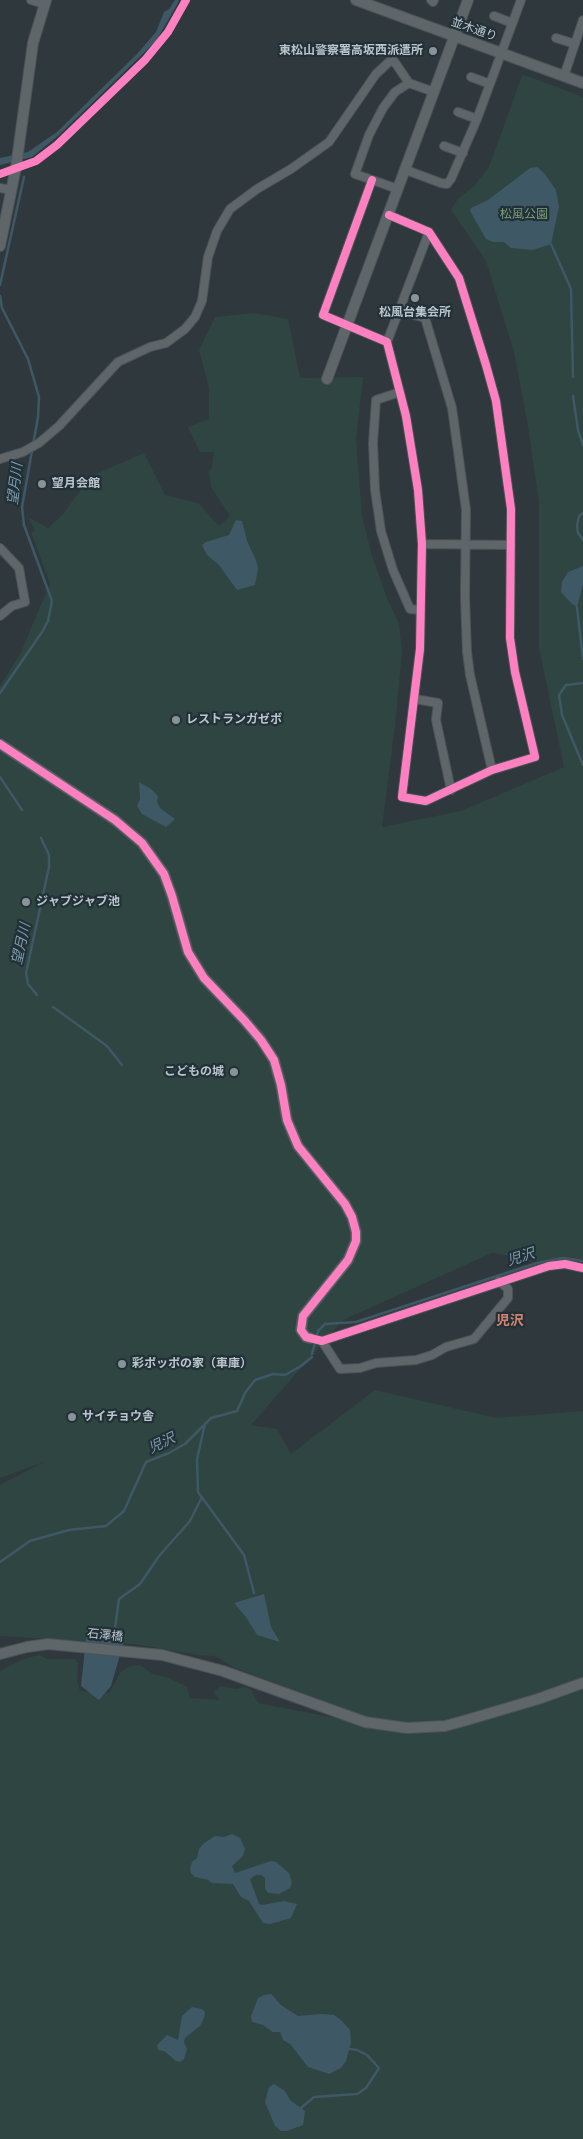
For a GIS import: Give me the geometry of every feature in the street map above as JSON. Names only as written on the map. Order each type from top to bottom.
[{"type":"street","points":[[0,246],[16,167],[33,43],[45,2],[31,0]]},
{"type":"street","name":"並木通り","points":[[356,0],[583,83]]},
{"type":"street","points":[[327,379],[468,0]]},
{"type":"street","points":[[406,170],[447,184],[463,153],[477,119],[521,0]]},
{"type":"street","points":[[494,16],[512,23]]},
{"type":"street","points":[[564,76],[583,20]]},
{"type":"street","points":[[556,38],[575,44]]},
{"type":"street","points":[[0,459],[23,452],[39,443],[58,426],[118,362],[150,347],[166,343],[185,329],[195,317],[202,301],[208,257],[217,231],[230,210],[257,189],[292,169],[329,142],[376,74],[389,62],[394,61],[409,83],[434,92]]},
{"type":"street","points":[[471,77],[490,84]]},
{"type":"street","points":[[398,189],[355,174],[382,108],[395,92],[409,83]]},
{"type":"street","points":[[458,112],[477,119]]},
{"type":"street","points":[[444,146],[463,153]]},
{"type":"street","points":[[372,180],[323,315],[387,342]]},
{"type":"street","points":[[0,188],[11,190]]},
{"type":"street","points":[[389,215],[429,232],[459,278],[496,402],[509,483],[511,509],[510,638],[535,757],[492,770],[426,801],[402,797],[420,649],[422,544],[418,490],[406,416],[387,342],[429,232]]},
{"type":"street","points":[[400,311],[425,318],[452,408],[466,510],[465,597],[467,652],[470,675],[492,770]]},
{"type":"street","points":[[400,392],[376,400],[373,444],[375,490],[381,532],[392,570],[410,609],[420,610]]},
{"type":"street","points":[[422,544],[511,545]]},
{"type":"street","points":[[0,548],[19,568],[25,602],[12,606],[0,616]]},
{"type":"street","points":[[415,699],[438,703],[436,720],[451,790]]},
{"type":"street","points":[[0,744],[115,820],[142,843],[164,874],[188,952],[204,978],[250,1027],[274,1060],[287,1120],[298,1146],[345,1204],[352,1217],[356,1232],[356,1241],[348,1260],[303,1316],[301,1330],[306,1337],[317,1340],[549,1266],[565,1264],[583,1268]]},
{"type":"street","points":[[317,1340],[340,1370],[360,1368],[376,1363],[416,1360],[432,1355],[446,1348],[474,1339],[508,1298],[508,1289],[500,1281]]},
{"type":"street","name":"石澤橋","points":[[0,1654],[26,1647],[64,1645],[181,1659],[223,1671],[365,1722],[407,1728],[445,1726],[538,1699],[583,1683]]},
{"type":"green space","name":"松風公園","points":[[524,75],[583,97],[583,1268],[492,1253],[343,1320],[251,1425],[277,1429],[291,1454],[375,1390],[496,1418],[583,1411],[583,2139],[0,2139],[0,1671],[23,1659],[39,1655],[47,1659],[75,1659],[78,1663],[77,1680],[80,1691],[109,1693],[121,1672],[130,1666],[140,1665],[153,1674],[169,1678],[187,1687],[190,1698],[220,1700],[213,1692],[221,1686],[235,1689],[245,1687],[251,1690],[258,1703],[346,1720],[348,1710],[235,1668],[215,1656],[198,1655],[134,1644],[0,1636],[0,1485],[46,1461],[0,1478],[0,686],[20,654],[50,584],[31,532],[35,531],[28,517],[48,528],[63,514],[91,476],[144,453],[165,495],[198,503],[219,526],[230,516],[211,487],[209,471],[212,468],[214,452],[200,452],[188,427],[209,419],[209,388],[199,350],[215,317],[253,313],[288,319],[300,378],[363,377],[356,439],[362,516],[371,553],[387,598],[399,624],[402,652],[382,827],[461,811],[564,767],[539,648],[539,502],[528,426],[514,352],[486,261],[451,210],[457,200],[475,185],[489,167],[522,76]]},
{"type":"water","points":[[175,0],[179,0],[156,41],[59,135],[32,157],[0,165],[0,158],[28,152],[57,132],[137,54],[156,32],[164,12],[169,9]]},
{"type":"water","points":[[537,167],[545,174],[556,190],[559,207],[551,244],[533,250],[511,248],[504,242],[493,242],[486,239],[470,211],[471,208],[488,200],[530,168]]},
{"type":"water","points":[[236,520],[242,521],[247,541],[258,568],[255,585],[237,590],[219,565],[207,555],[202,545],[229,535]]},
{"type":"water","points":[[583,566],[583,584],[577,607],[561,592],[562,582],[568,572]]},
{"type":"water","points":[[139,782],[158,796],[157,802],[160,808],[175,819],[166,827],[142,814],[137,806],[140,799]]},
{"type":"water","points":[[264,1594],[271,1627],[280,1642],[257,1635],[246,1617],[234,1603]]},
{"type":"water","points":[[87,1629],[126,1634],[111,1686],[99,1700],[81,1686]]},
{"type":"water","points":[[232,1834],[240,1838],[245,1849],[243,1856],[232,1866],[235,1873],[271,1861],[276,1862],[289,1873],[292,1882],[290,1888],[279,1894],[268,1893],[265,1888],[265,1878],[261,1875],[256,1875],[250,1879],[259,1904],[284,1901],[297,1904],[291,1918],[270,1924],[263,1923],[249,1901],[241,1897],[233,1884],[212,1883],[195,1877],[191,1873],[192,1862],[197,1858],[199,1849],[203,1844],[215,1836],[224,1837]]},
{"type":"water","points":[[271,1994],[281,2005],[298,2016],[334,2015],[342,2021],[350,2030],[351,2043],[346,2061],[341,2068],[329,2074],[308,2067],[290,2044],[283,2040],[280,2032],[273,2032],[263,2025],[252,2022],[251,2016],[258,1998]]},
{"type":"water","points":[[192,2007],[202,2009],[205,2012],[204,2018],[200,2026],[185,2038],[184,2042],[187,2049],[184,2059],[180,2062],[176,2061],[164,2051],[158,2050],[157,2045],[167,2035],[178,2040],[182,2016]]},
{"type":"water","points":[[274,2084],[285,2091],[290,2100],[305,2111],[303,2125],[287,2131],[281,2131],[275,2126],[265,2102],[269,2087]]},
{"type":"waterway","name":"望月川","points":[[0,285],[24,177]]},
{"type":"waterway","points":[[551,244],[571,289],[573,377]]},
{"type":"waterway","name":"望月川","points":[[0,296],[2,308],[28,359],[39,397],[38,417],[22,507],[24,525],[52,601],[48,621],[42,632],[0,693]]},
{"type":"waterway","points":[[573,396],[578,430],[583,445]]},
{"type":"waterway","points":[[583,513],[579,516],[577,526],[578,533],[583,540]]},
{"type":"waterway","points":[[577,607],[583,659]]},
{"type":"waterway","points":[[583,683],[566,685],[559,695],[562,715],[583,765]]},
{"type":"waterway","name":"望月川","points":[[0,777],[22,810]]},
{"type":"waterway","name":"望月川","points":[[37,995],[28,984],[26,973],[49,867],[49,855],[41,838]]},
{"type":"waterway","name":"望月川","points":[[53,1007],[107,1046],[122,1065]]},
{"type":"waterway","name":"児沢","points":[[312,1354],[318,1331],[325,1324],[356,1322],[537,1263],[563,1258],[583,1261]]},
{"type":"waterway","name":"児沢","points":[[0,1562],[30,1541],[69,1530],[106,1526],[124,1511],[146,1462],[185,1444],[211,1418],[237,1411],[245,1393],[255,1380],[273,1374],[285,1375],[312,1357]]},
{"type":"waterway","points":[[205,1424],[197,1459],[198,1492],[244,1555],[254,1593]]},
{"type":"waterway","points":[[115,1628],[119,1599],[140,1584],[159,1556],[190,1521],[202,1497]]},
{"type":"waterway","points":[[301,2108],[314,2097],[357,2094],[366,2088],[379,2068],[367,2055],[350,2049]]},
{"type":"cycle path","points":[[0,174],[36,161],[57,145],[145,60],[168,32],[186,0]]},
{"type":"cycle path","points":[[372,180],[323,315],[387,342],[406,416],[418,490],[422,544],[420,649],[402,797],[426,801],[492,770],[535,757],[515,672],[510,638],[511,509],[496,401],[459,278],[429,232],[389,215]]},
{"type":"cycle path","points":[[0,744],[115,820],[142,843],[164,874],[188,952],[204,978],[244,1020],[261,1040],[274,1060],[281,1085],[287,1120],[298,1146],[345,1204],[352,1217],[356,1232],[356,1241],[348,1260],[303,1316],[301,1330],[306,1337],[322,1341],[549,1266],[565,1264],[583,1268]]},
{"type":"place","name":"東松山警察署高坂西派遣所","points":[[433,51]]},
{"type":"place","name":"松風台集会所","points":[[415,298]]},
{"type":"place","name":"望月会館","points":[[42,484]]},
{"type":"place","name":"レストランガゼボ","points":[[176,720]]},
{"type":"place","name":"ジャブジャブ池","points":[[26,902]]},
{"type":"place","name":"こどもの城","points":[[234,1072]]},
{"type":"place","name":"彩ポッポの家（車庫）","points":[[122,1364]]},
{"type":"place","name":"サイチョウ舎","points":[[72,1417]]},
{"type":"district","name":"児沢","points":[[510,1321]]}]
